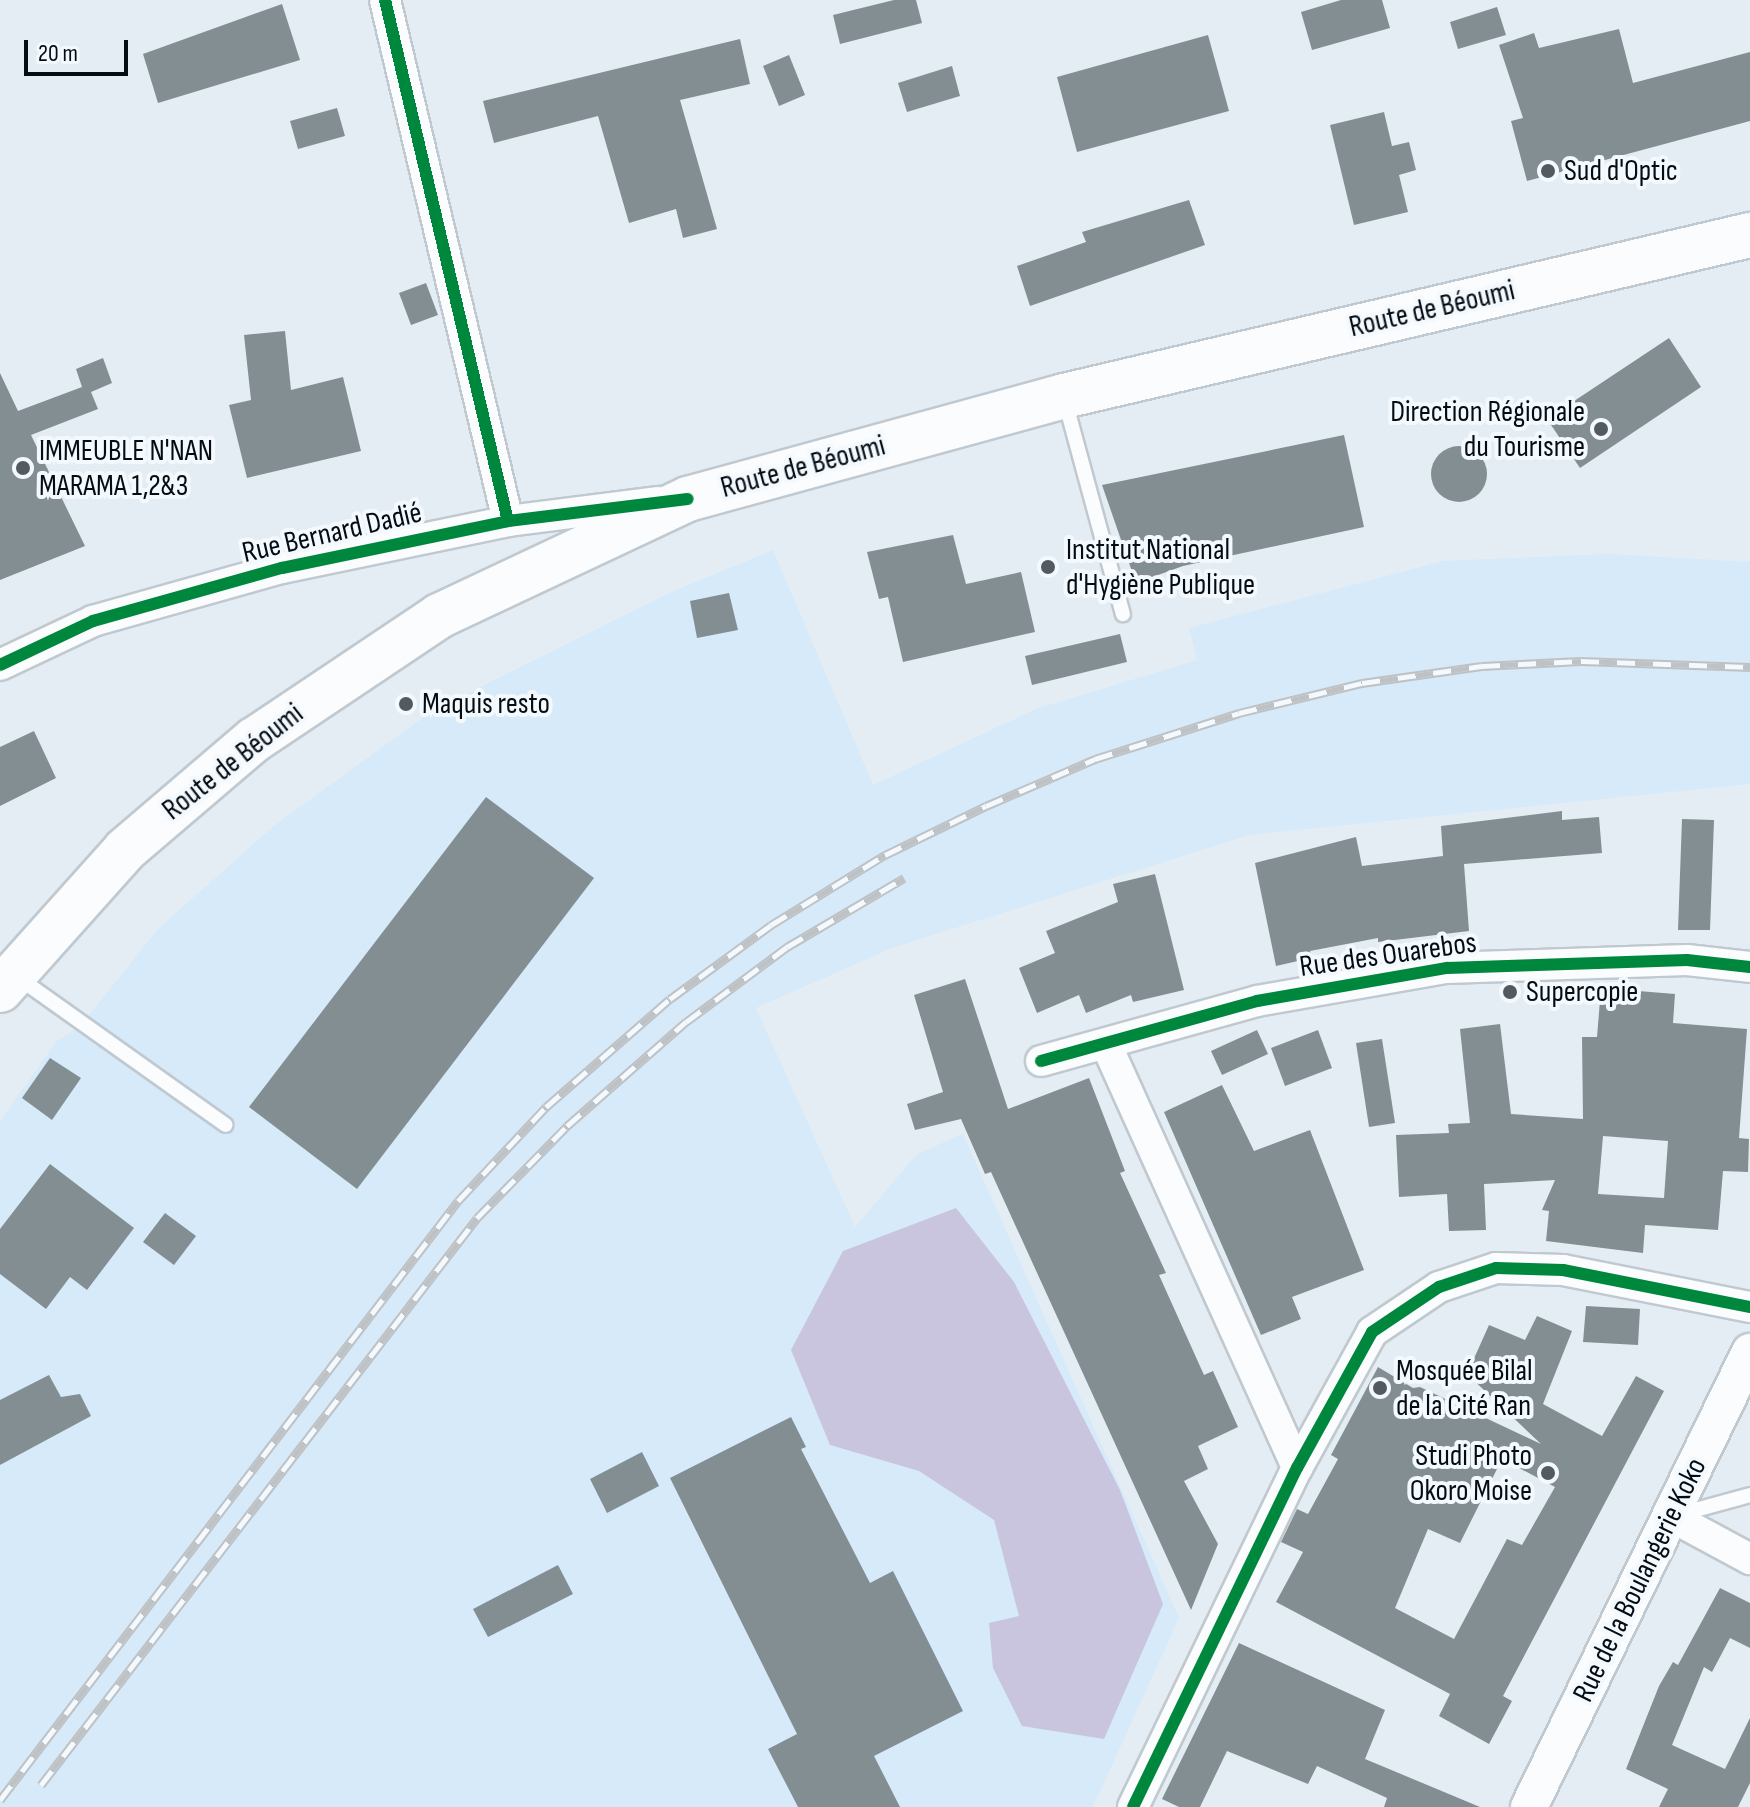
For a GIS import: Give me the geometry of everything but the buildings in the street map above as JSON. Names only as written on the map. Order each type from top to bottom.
[{"type":"main road","name":"Route de Béoumi","points":[[6,982],[125,850],[254,740],[439,616],[688,499],[1064,396],[1750,235]]},
{"type":"street","points":[[385,0],[508,521]]},
{"type":"street","name":"Rue Bernard Dadié","points":[[0,665],[108,617],[282,568],[508,521],[688,499]]},
{"type":"street","name":"Rue des Ouarebos","points":[[1041,1061],[1257,1001],[1447,968],[1687,960],[1750,967]]},
{"type":"street","points":[[1106,1044],[1297,1468]]},
{"type":"street","points":[[1133,1807],[1297,1468],[1372,1332],[1439,1287],[1496,1268],[1563,1270],[1750,1307]]},
{"type":"street","name":"Rue de la Boulangerie Koko","points":[[1529,1807],[1750,1352]]},
{"type":"street","points":[[1672,1517],[1750,1559]]},
{"type":"lane","points":[[1064,396],[1123,614]]},
{"type":"lane","points":[[6,982],[226,1125]]},
{"type":"lane","points":[[1672,1517],[1750,1495]]},
{"type":"shaded area","points":[[773,550],[873,785],[1036,709],[1197,660],[1189,628],[1443,561],[1609,554],[1750,562],[1750,784],[1249,835],[892,948],[756,1008],[855,1227],[917,1154],[963,1134],[1179,1618],[1093,1807],[0,1807],[0,1121],[56,1042],[82,1024],[159,928],[275,825],[432,711],[669,593]]},
{"type":"shaded area","points":[[956,1208],[1014,1282],[1120,1490],[1163,1604],[1104,1739],[1022,1726],[993,1668],[989,1623],[1019,1616],[994,1520],[919,1471],[830,1445],[791,1350],[843,1251]]},
{"type":"railway","points":[[0,1800],[458,1201],[546,1107],[670,999],[771,925],[885,855],[986,806],[1095,759],[1239,713],[1362,683],[1482,666],[1581,661],[1750,667]]},
{"type":"railway","points":[[41,1785],[477,1218],[567,1126],[686,1022],[787,947],[904,878]]},
{"type":"cycle path","points":[[385,0],[508,521]]},
{"type":"cycle path","points":[[0,665],[93,621],[282,568],[508,521],[688,499]]},
{"type":"cycle path","points":[[1041,1061],[1257,1001],[1447,968],[1687,960],[1750,967]]},
{"type":"cycle path","points":[[1133,1807],[1297,1468],[1372,1332],[1439,1287],[1496,1268],[1563,1270],[1750,1307]]},
{"type":"place","name":"Sud d'Optic","points":[[1548,171]]},
{"type":"place","name":"Direction Régionale du Tourisme","points":[[1601,429]]},
{"type":"place","name":"IMMEUBLE N'NAN MARAMA 1,2&3","points":[[23,468]]},
{"type":"place","name":"Institut National d'Hygiène Publique","points":[[1048,567]]},
{"type":"place","name":"Maquis resto","points":[[406,704]]},
{"type":"place","name":"Supercopie","points":[[1510,992]]},
{"type":"place","name":"Mosquée Bilal de la Cité Ran","points":[[1380,1388]]},
{"type":"place","name":"Studi Photo Okoro Moise","points":[[1548,1473]]}]
